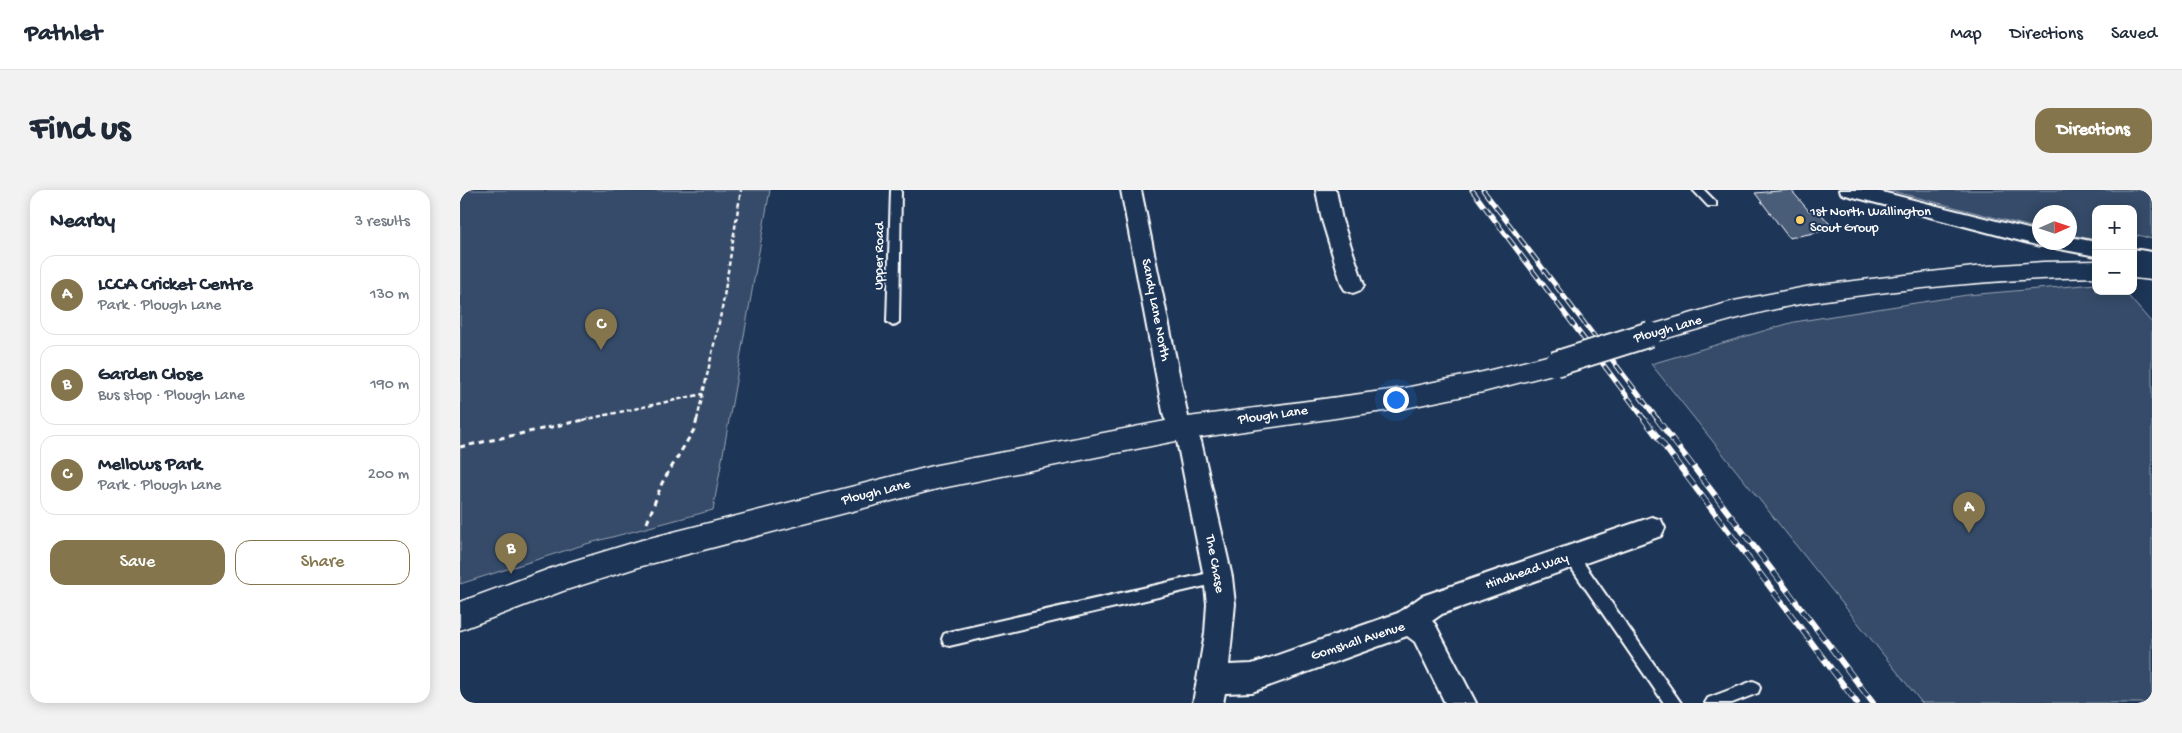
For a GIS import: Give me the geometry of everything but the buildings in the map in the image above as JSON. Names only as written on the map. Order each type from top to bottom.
[{"type":"main road","name":"Plough Lane","points":[[460,616],[560,578],[642,554],[946,476],[1181,429],[1405,398],[1483,382],[1555,364],[1734,310],[1811,294],[1974,275],[2042,270],[2092,269]]},
{"type":"main road","points":[[2137,270],[2152,272]]},
{"type":"street","points":[[1326,190],[1332,220],[1353,285]]},
{"type":"street","points":[[1850,190],[2032,237]]},
{"type":"street","name":"Sandy Lane North","points":[[1138,191],[1176,417],[1181,429]]},
{"type":"street","points":[[2077,246],[2092,249]]},
{"type":"street","points":[[2137,257],[2152,259]]},
{"type":"street","name":"The Chase","points":[[1181,429],[1188,441],[1218,578],[1220,614],[1210,691]]},
{"type":"street","name":"Hindhead Way","points":[[1407,624],[1432,605],[1652,528]]},
{"type":"street","name":"Gomshall Avenue","points":[[1210,691],[1407,624],[1417,627],[1425,634],[1461,703]]},
{"type":"lane","name":"Upper Road","points":[[893,322],[896,190]]},
{"type":"lane","points":[[1698,190],[1712,204]]},
{"type":"lane","points":[[1571,556],[1673,703]]},
{"type":"lane","points":[[949,639],[1218,578]]},
{"type":"lane","points":[[1713,703],[1753,688]]},
{"type":"path","points":[[642,554],[647,522],[659,490],[695,428],[722,309],[740,190]]},
{"type":"path","points":[[460,447],[703,394]]},
{"type":"shaded area","points":[[460,190],[770,190],[713,510],[586,544],[460,584]]},
{"type":"shaded area","points":[[1888,190],[2152,190],[2152,239],[2138,235],[2137,237],[2137,205],[2092,205],[2092,239],[2077,236],[2077,205],[2032,205],[2032,227]]},
{"type":"shaded area","points":[[2092,284],[2092,295],[2128,295],[2152,323],[2152,703],[1922,703],[1651,364],[1794,322],[1967,295]]},
{"type":"railway","points":[[1472,190],[1645,420]]},
{"type":"railway","points":[[1483,190],[1658,420]]},
{"type":"railway","points":[[1644,419],[1857,703]]},
{"type":"railway","points":[[1657,419],[1873,703]]},
{"type":"place","name":"1st North Wallington Scout Group","points":[[1800,220]]},
{"type":"place","name":"Mellows Park","points":[[601,350]]},
{"type":"place","name":"LCCA Cricket Centre","points":[[1969,533]]},
{"type":"place","name":"Garden Close","points":[[511,574]]}]
